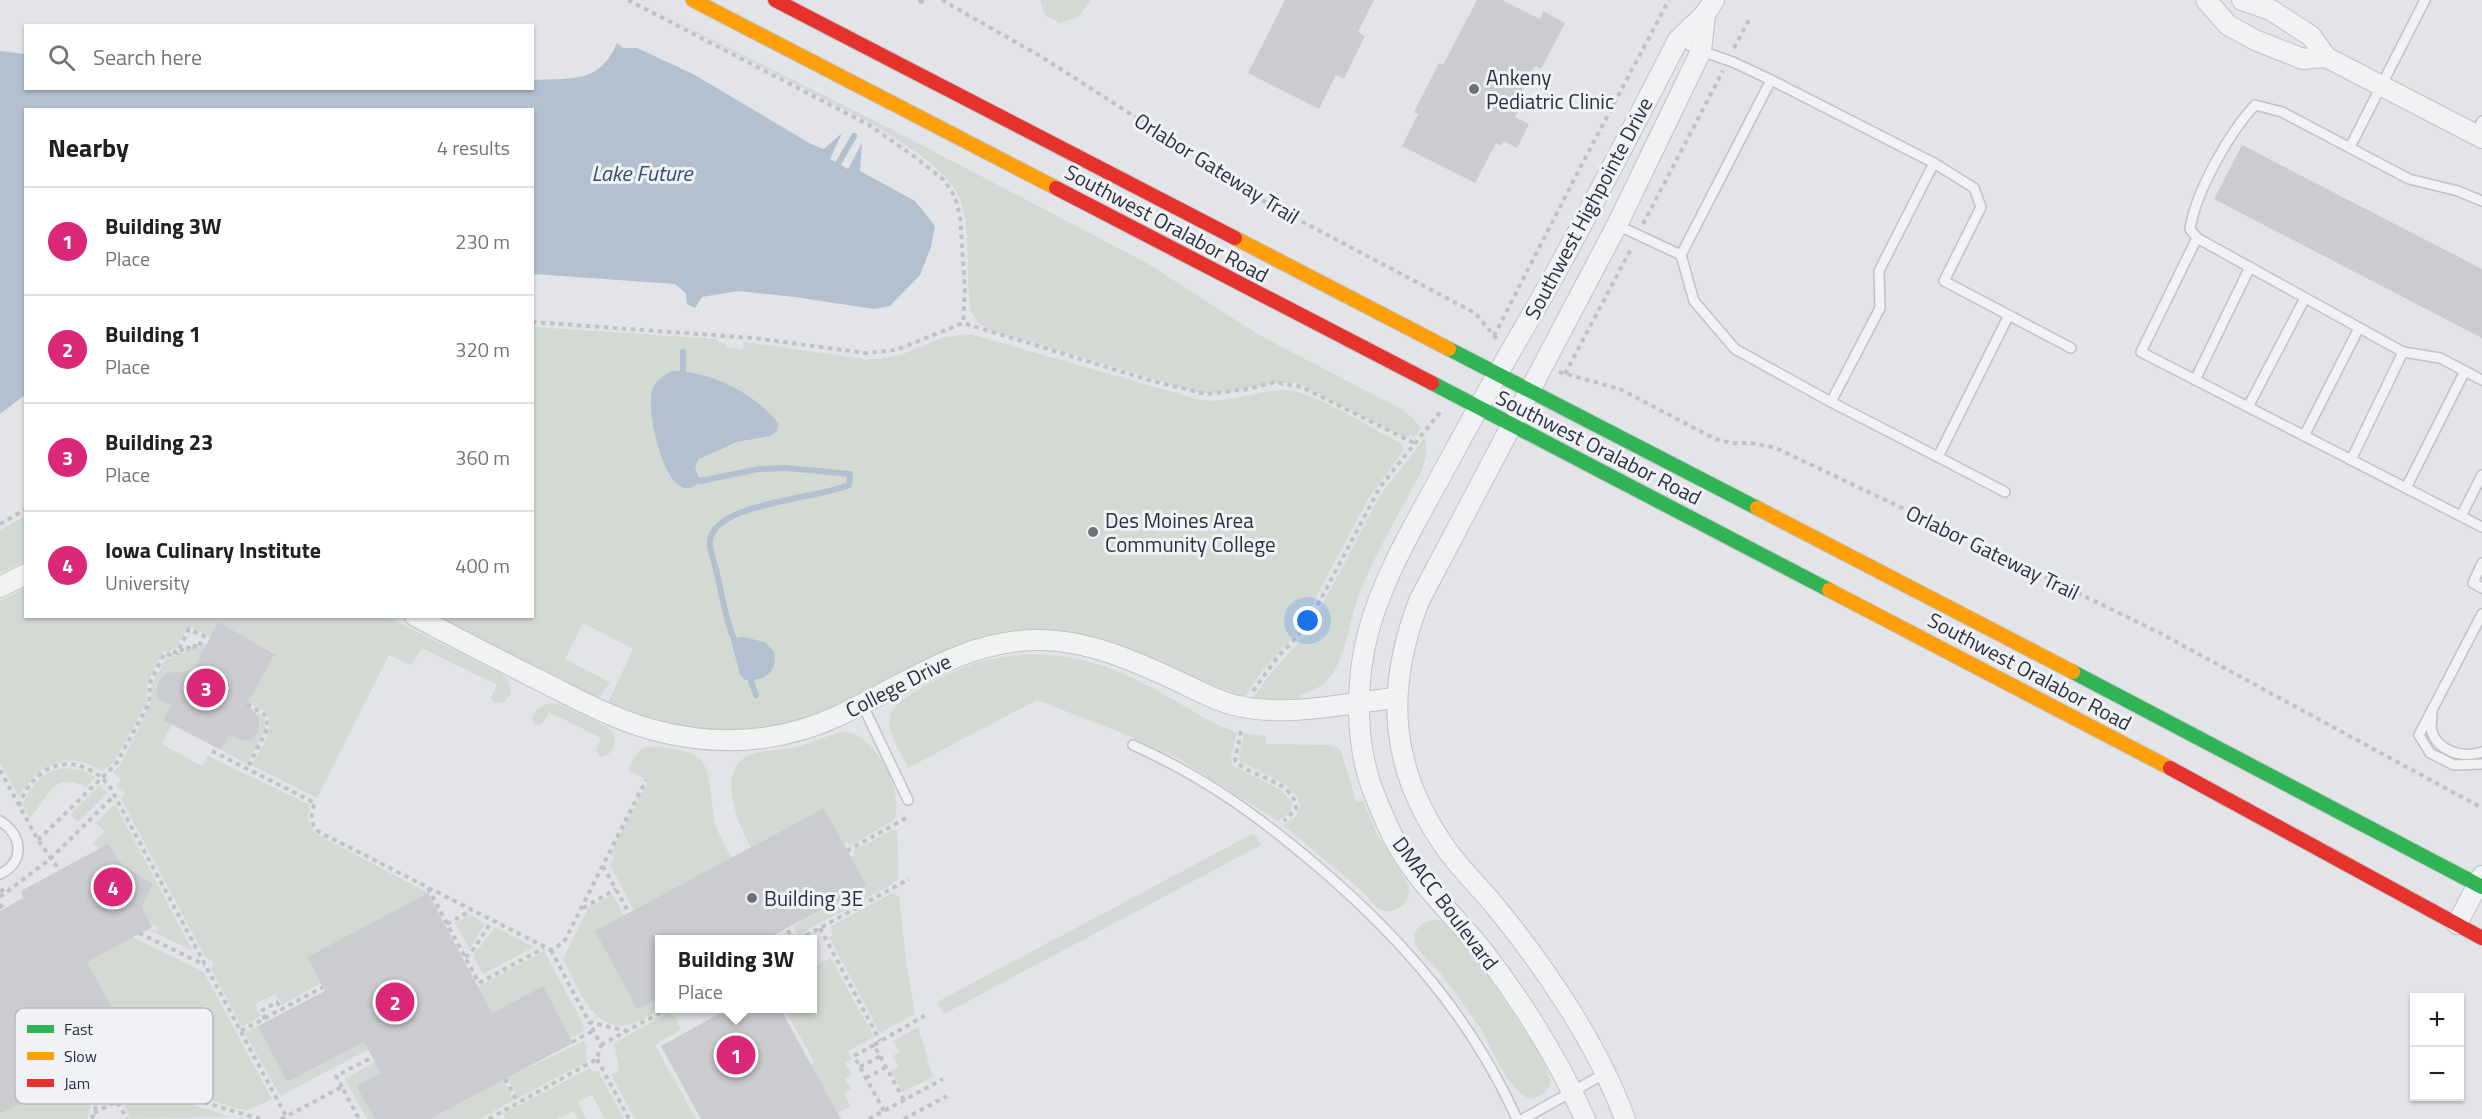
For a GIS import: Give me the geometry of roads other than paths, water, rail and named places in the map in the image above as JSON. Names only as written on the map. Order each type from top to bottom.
[{"type":"main road","name":"Southwest Oralabor Road","points":[[693,0],[2015,686],[2482,938]]},
{"type":"main road","name":"Southwest Oralabor Road","points":[[775,0],[2481,883]]},
{"type":"street","points":[[2206,0],[2228,25],[2255,40],[2303,59],[2326,57]]},
{"type":"street","points":[[2242,0],[2271,10],[2311,36],[2326,57],[2480,131]]},
{"type":"street","name":"Southwest Highpointe Drive","points":[[1477,408],[1555,273],[1678,40],[1709,7]]},
{"type":"street","name":"Southwest Highpointe Drive","points":[[1512,426],[1617,225],[1701,51],[1709,7]]},
{"type":"street","name":"DMACC Boulevard","points":[[1477,408],[1402,551],[1378,603],[1364,647],[1359,701],[1360,735],[1373,792],[1399,848],[1505,980],[1527,1012],[1572,1091],[1585,1119]]},
{"type":"street","name":"DMACC Boulevard","points":[[1512,426],[1419,601],[1401,657],[1396,698],[1401,747],[1416,799],[1426,817],[1446,849],[1495,905],[1537,961],[1575,1020],[1625,1119]]},
{"type":"street","points":[[0,587],[24,575]]},
{"type":"street","name":"College Drive","points":[[418,618],[610,715],[662,732],[714,740],[757,739],[785,735],[810,727],[862,704],[961,654],[993,644],[1040,640],[1072,643],[1104,651],[1136,662],[1230,704],[1264,711],[1288,711],[1396,698]]},
{"type":"street","points":[[2457,924],[2481,883]]},
{"type":"lane","points":[[2350,147],[2425,0]]},
{"type":"lane","points":[[1678,40],[1771,80],[1934,163],[1974,188],[1982,207],[1944,281],[2071,348]]},
{"type":"lane","points":[[1771,80],[1681,255],[1694,301],[1735,349],[1831,402],[2005,492]]},
{"type":"lane","points":[[2482,201],[2458,191],[2409,179],[2282,111],[2255,105],[2237,124],[2193,208],[2190,229],[2198,238],[2403,352],[2440,358],[2482,380]]},
{"type":"lane","points":[[1831,402],[1880,308],[1880,271],[1934,163]]},
{"type":"lane","points":[[1617,225],[1681,255]]},
{"type":"lane","points":[[2198,238],[2141,352],[2482,527]]},
{"type":"lane","points":[[2195,380],[2250,267]]},
{"type":"lane","points":[[2248,407],[2305,298]]},
{"type":"lane","points":[[1938,457],[2010,315]]},
{"type":"lane","points":[[2304,436],[2359,328]]},
{"type":"lane","points":[[2351,460],[2403,352]]},
{"type":"lane","points":[[2406,488],[2465,371]]},
{"type":"lane","points":[[2461,516],[2482,474]]},
{"type":"lane","points":[[2482,563],[2473,583],[2482,588]]},
{"type":"lane","points":[[2482,615],[2419,735],[2430,753],[2454,765],[2482,765]]},
{"type":"lane","points":[[862,704],[908,800]]},
{"type":"lane","points":[[2432,708],[2432,728],[2439,744],[2457,754],[2482,752]]},
{"type":"lane","points":[[1133,745],[1218,789],[1279,834],[1362,906],[1399,942],[1459,1017],[1517,1119]]},
{"type":"lane","points":[[0,821],[14,833],[18,850],[10,867],[0,874]]},
{"type":"lane","points":[[1523,1119],[1604,1074]]},
{"type":"water","name":"Lake Future","points":[[617,43],[623,48],[637,48],[693,74],[811,144],[824,149],[842,133],[830,159],[848,169],[862,143],[860,171],[915,201],[935,226],[931,247],[920,275],[890,306],[874,309],[738,291],[702,297],[695,308],[687,304],[686,293],[675,284],[534,274],[534,108],[24,108],[24,396],[0,414],[0,51],[24,54],[24,90],[534,90],[534,80],[583,76],[602,66]]},
{"type":"water","points":[[672,371],[702,375],[744,393],[757,402],[778,423],[777,431],[770,436],[737,442],[699,459],[695,467],[700,481],[688,488],[678,484],[661,457],[652,418],[651,401],[652,390],[656,384]]},
{"type":"water","points":[[742,637],[765,642],[774,652],[772,670],[764,677],[745,680],[740,675],[731,640]]},
{"type":"waterway","points":[[833,167],[838,164],[854,136]]},
{"type":"waterway","points":[[683,352],[683,378]]},
{"type":"waterway","points":[[694,478],[700,481],[759,469],[786,468],[850,474],[849,485],[747,510],[729,518],[716,528],[710,541],[710,549],[727,618],[736,644]]},
{"type":"waterway","points":[[748,673],[756,695]]},
{"type":"place","name":"Ankeny Pediatric Clinic","points":[[1474,89]]},
{"type":"place","name":"Des Moines Area Community College","points":[[1093,532]]},
{"type":"place","name":"Building 23","points":[[206,688]]},
{"type":"place","name":"Iowa Culinary Institute","points":[[113,887]]},
{"type":"place","name":"Building 3E","points":[[752,898]]},
{"type":"place","name":"Building 1","points":[[395,1002]]},
{"type":"place","name":"Building 3W","points":[[736,1055]]}]
